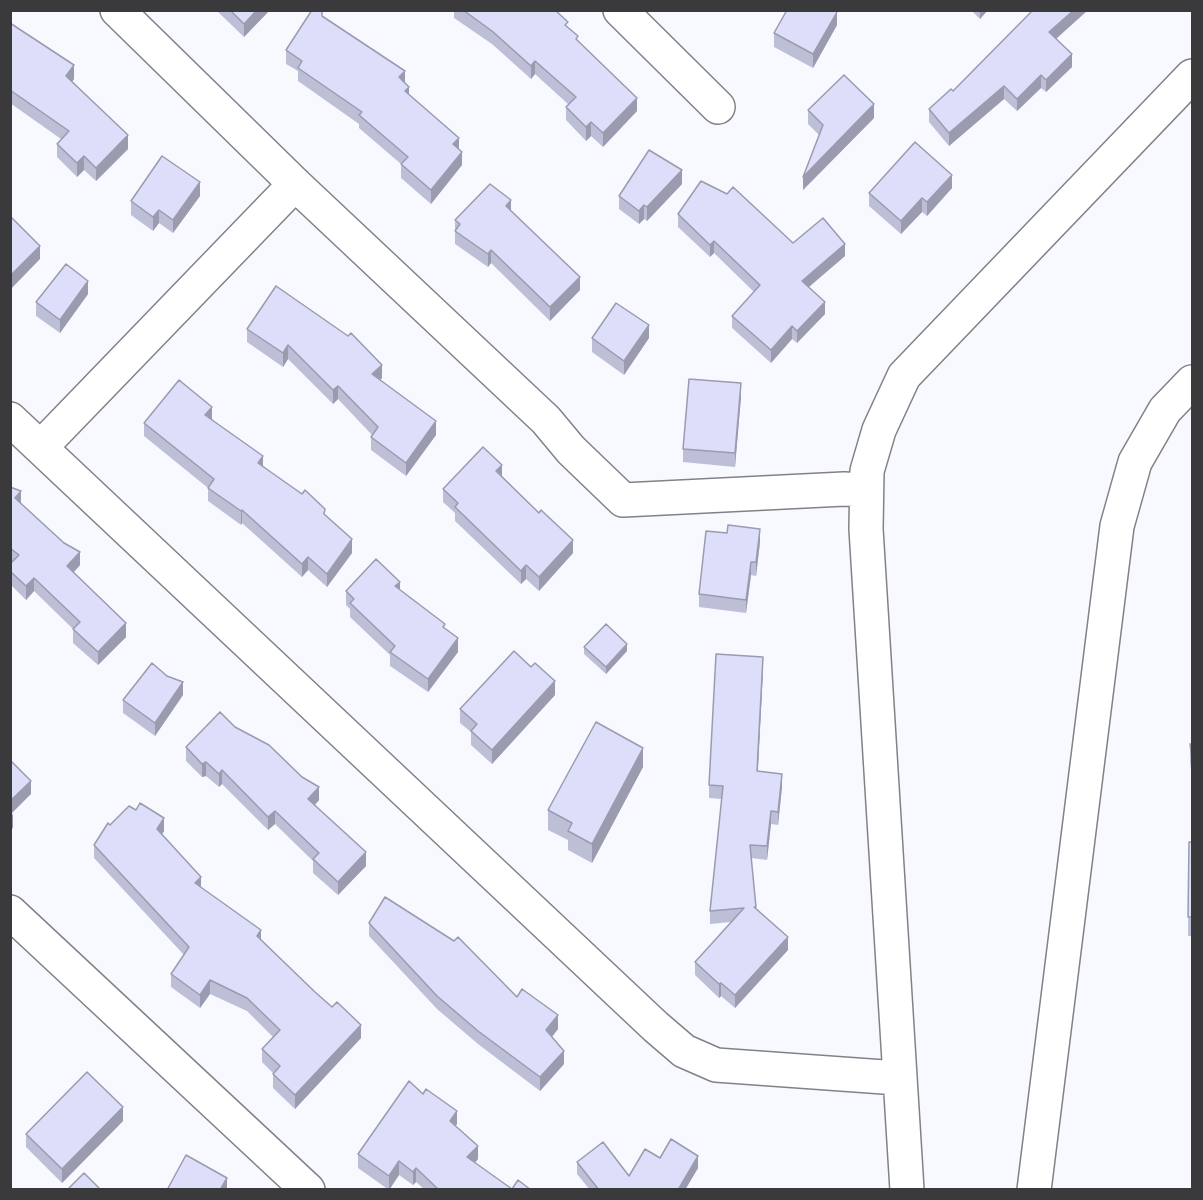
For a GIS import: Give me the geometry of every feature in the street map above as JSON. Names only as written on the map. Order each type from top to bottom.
[{"type":"street","points":[[117,10],[295,184],[546,420],[571,450],[623,500],[844,489],[866,490]]},
{"type":"street","points":[[620,10],[718,107]]},
{"type":"street","points":[[907,1190],[898,1078],[866,530],[867,471],[879,430],[904,376],[1192,76]]},
{"type":"street","points":[[41,447],[295,184]]},
{"type":"street","points":[[1034,1190],[1117,525],[1135,462],[1165,410],[1192,382]]},
{"type":"street","points":[[10,419],[647,1019],[684,1051],[716,1065],[898,1078]]},
{"type":"street","points":[[10,912],[308,1190]]},
{"type":"building","points":[[230,10],[257,10],[244,24]]},
{"type":"building","points":[[312,10],[322,10],[322,16],[405,71],[399,77],[409,87],[405,91],[459,138],[453,144],[462,152],[431,190],[401,164],[408,157],[359,115],[362,112],[298,68],[302,61],[286,50]]},
{"type":"building","points":[[463,10],[555,10],[568,22],[565,25],[578,36],[576,39],[637,98],[603,133],[591,122],[586,127],[566,107],[576,97],[535,61],[531,66],[492,31]]},
{"type":"building","points":[[787,10],[835,10],[837,12],[813,54],[774,33]]},
{"type":"building","points":[[1033,10],[1074,10],[1049,32],[1072,54],[1046,80],[1041,75],[1017,99],[1004,86],[949,133],[929,109],[951,89],[953,91]]},
{"type":"building","points":[[10,23],[74,65],[66,76],[128,135],[96,168],[84,156],[77,163],[57,144],[69,131],[10,90]]},
{"type":"building","points":[[844,75],[874,104],[803,177],[823,125],[808,110]]},
{"type":"building","points":[[915,142],[952,175],[927,202],[922,198],[901,221],[869,193]]},
{"type":"building","points":[[649,150],[682,170],[647,207],[644,205],[639,211],[619,196]]},
{"type":"building","points":[[162,156],[200,182],[173,220],[159,210],[153,217],[131,201]]},
{"type":"building","points":[[701,181],[727,194],[733,187],[793,243],[823,218],[845,244],[802,281],[825,302],[797,331],[792,326],[771,350],[732,316],[760,285],[714,241],[710,245],[678,214]]},
{"type":"building","points":[[490,184],[511,200],[506,206],[580,277],[550,307],[491,250],[488,254],[455,231],[460,224],[455,220]]},
{"type":"building","points":[[10,216],[40,246],[10,276]]},
{"type":"building","points":[[66,264],[88,281],[60,320],[36,302]]},
{"type":"building","points":[[276,286],[348,336],[351,333],[382,365],[372,374],[436,421],[406,463],[371,437],[378,427],[338,386],[333,390],[288,345],[283,353],[247,329]]},
{"type":"building","points":[[616,303],[649,325],[624,361],[592,338]]},
{"type":"building","points":[[689,379],[741,383],[735,453],[683,449]]},
{"type":"building","points":[[179,380],[212,407],[205,415],[263,456],[258,463],[302,494],[305,490],[325,509],[324,514],[352,539],[327,574],[308,557],[302,564],[242,510],[208,488],[214,479],[144,423]]},
{"type":"building","points":[[483,447],[502,465],[496,471],[539,513],[541,510],[573,540],[539,577],[526,565],[521,571],[455,507],[458,503],[443,489]]},
{"type":"building","points":[[10,487],[21,491],[15,498],[64,543],[80,552],[67,566],[126,623],[98,652],[73,629],[80,622],[34,578],[26,586],[10,571],[10,564],[19,555],[10,548]]},
{"type":"building","points":[[728,525],[760,529],[756,562],[751,562],[746,600],[699,594],[706,531],[727,533]]},
{"type":"building","points":[[376,559],[400,582],[395,586],[445,624],[443,627],[458,638],[428,679],[390,652],[395,646],[350,603],[354,599],[346,591]]},
{"type":"building","points":[[606,624],[627,644],[606,667],[584,647]]},
{"type":"building","points":[[514,651],[531,667],[535,663],[555,681],[492,750],[471,731],[477,724],[460,709]]},
{"type":"building","points":[[716,654],[763,657],[757,771],[782,774],[778,812],[771,811],[767,846],[750,845],[756,907],[754,907],[788,937],[735,995],[695,962],[744,908],[710,911],[723,786],[709,785]]},
{"type":"building","points":[[152,663],[167,676],[183,682],[155,723],[123,700]]},
{"type":"building","points":[[220,712],[235,727],[269,745],[302,777],[319,787],[308,799],[366,852],[338,882],[313,859],[319,853],[275,811],[268,817],[222,770],[219,774],[206,762],[202,764],[186,747]]},
{"type":"building","points":[[596,722],[643,748],[592,844],[568,831],[572,823],[548,810]]},
{"type":"building","points":[[10,760],[31,781],[10,801]]},
{"type":"building","points":[[140,803],[164,818],[157,829],[201,877],[195,883],[261,930],[257,936],[315,992],[332,1007],[337,1002],[361,1025],[295,1095],[273,1074],[280,1066],[262,1049],[280,1030],[247,998],[210,980],[200,995],[171,974],[189,947],[94,845],[108,823],[110,825],[129,806],[136,810]]},
{"type":"building","points":[[1189,842],[1192,842],[1192,917],[1188,917]]},
{"type":"building","points":[[385,897],[454,941],[458,937],[517,997],[522,989],[558,1015],[546,1030],[564,1051],[540,1077],[478,1031],[437,996],[369,923]]},
{"type":"building","points":[[87,1072],[123,1107],[62,1169],[26,1134]]},
{"type":"building","points":[[409,1081],[423,1094],[426,1089],[457,1111],[450,1121],[478,1146],[467,1157],[512,1189],[518,1180],[531,1190],[439,1190],[416,1168],[413,1172],[399,1161],[389,1176],[358,1154]]},
{"type":"building","points":[[671,1139],[698,1156],[678,1190],[599,1190],[577,1162],[603,1142],[629,1176],[645,1149],[660,1158]]},
{"type":"building","points":[[186,1155],[227,1178],[220,1190],[167,1190]]},
{"type":"building","points":[[84,1173],[101,1190],[67,1190]]}]
